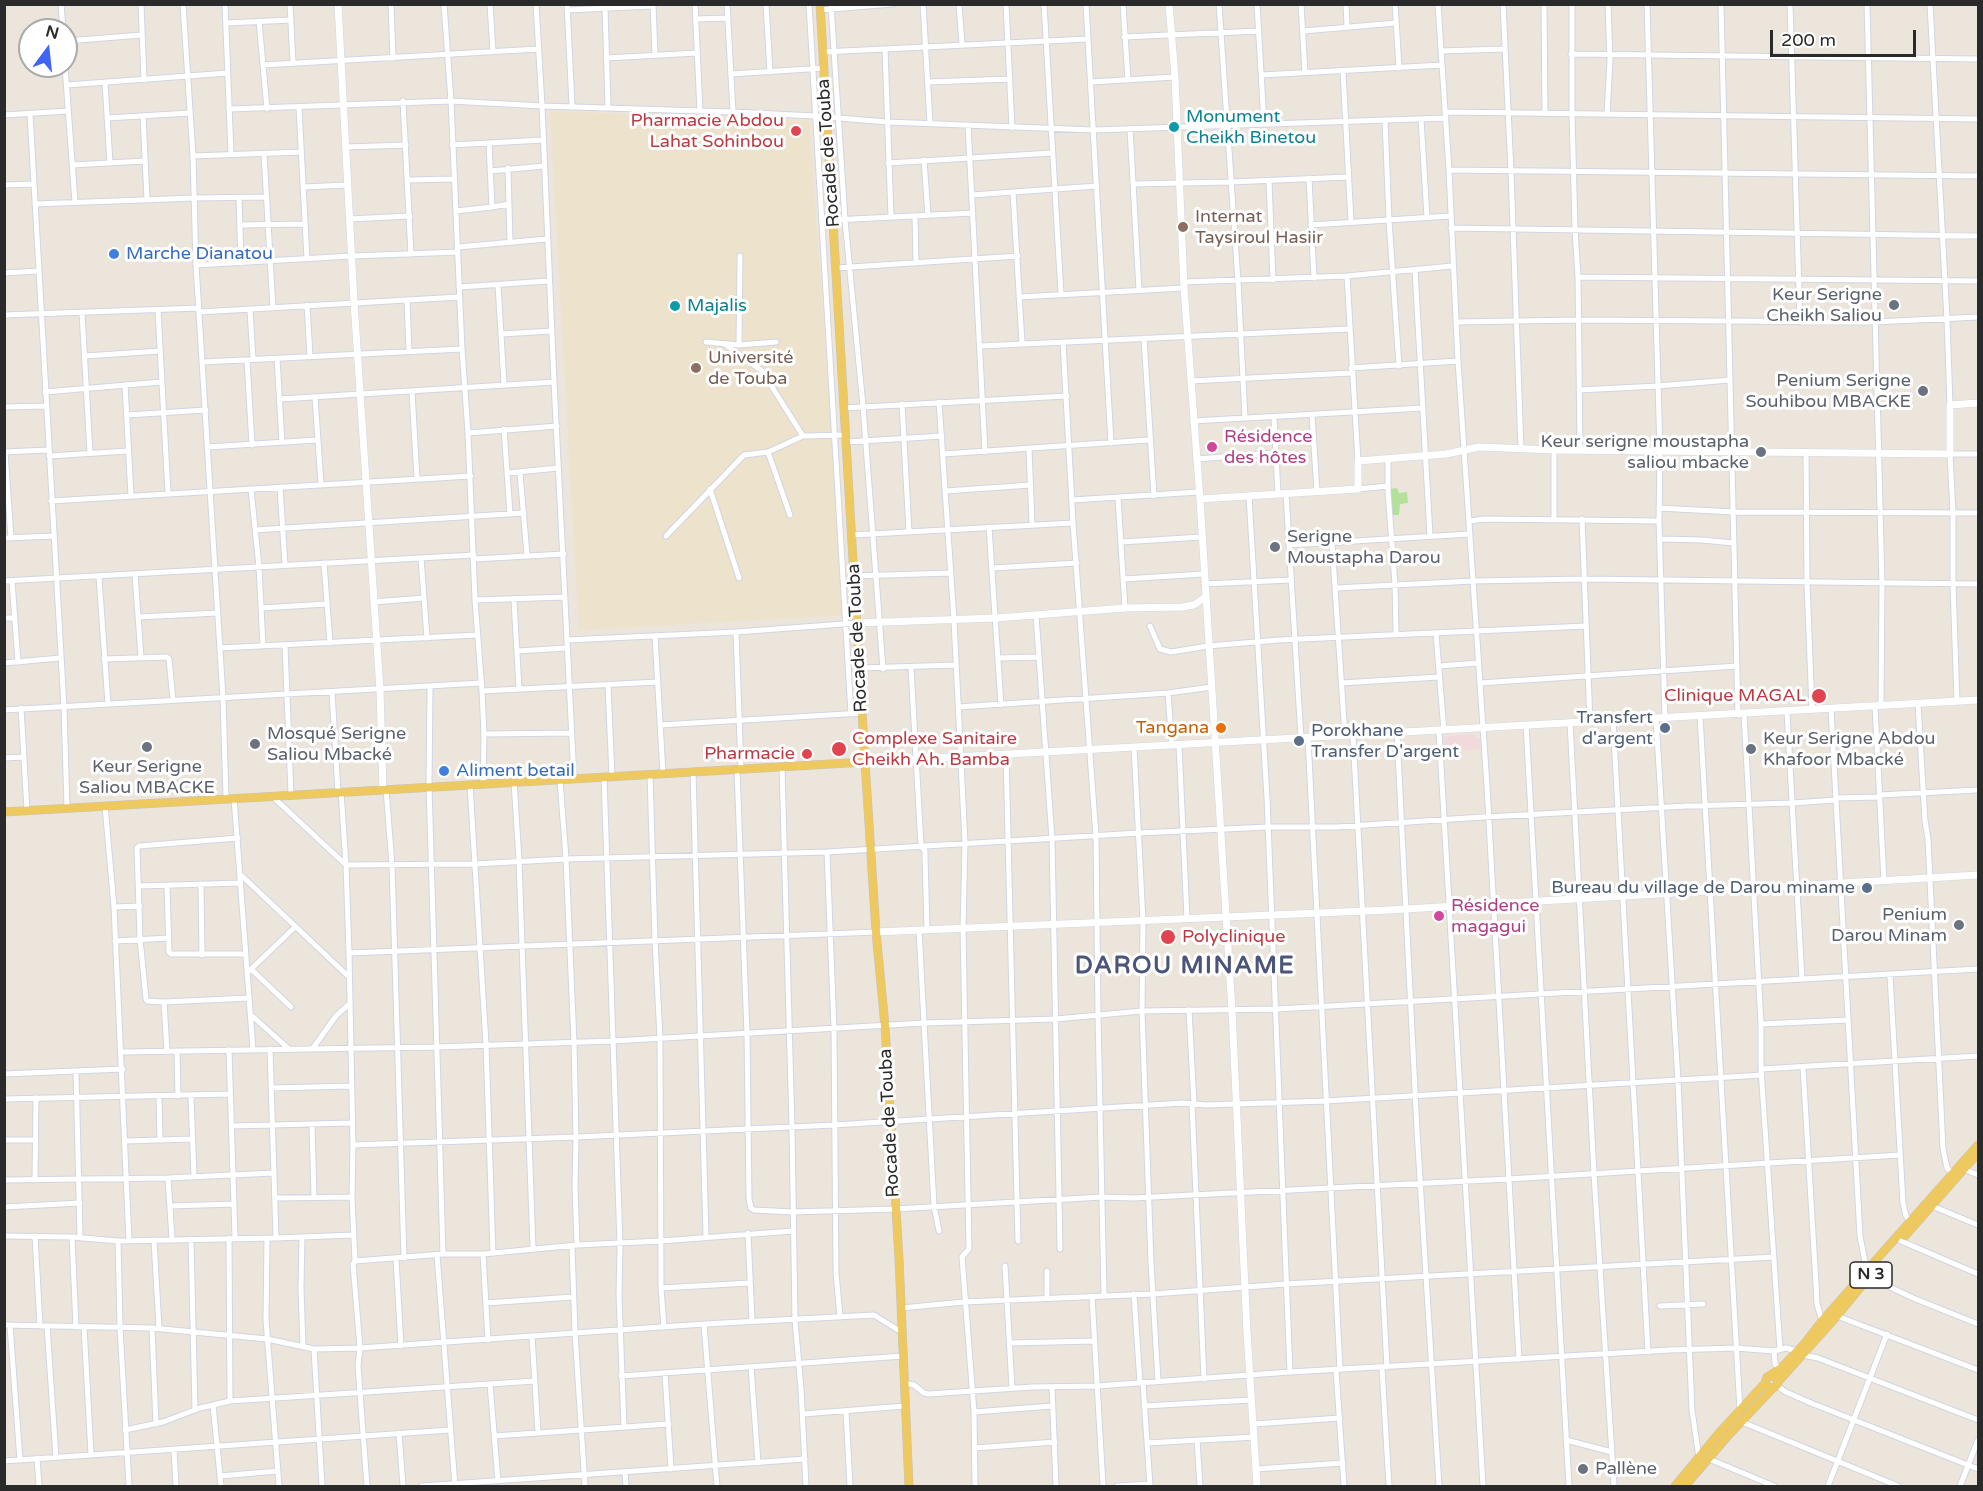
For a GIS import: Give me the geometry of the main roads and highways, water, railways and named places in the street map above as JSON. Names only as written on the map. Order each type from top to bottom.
[{"type":"main road","name":"Rocade de Touba","points":[[820,7],[856,623],[876,932],[885,1026],[902,1308],[909,1486]]},
{"type":"main road","points":[[4,812],[865,762]]},
{"type":"main road","name":"N 3","points":[[1962,1169],[1978,1145]]},
{"type":"main road","name":"N 3","points":[[1775,1383],[1780,1370],[1837,1316],[1911,1221],[1978,1154]]},
{"type":"main road","name":"N 3","points":[[1685,1486],[1800,1353],[1822,1321],[1900,1241],[1932,1206],[1955,1176]]},
{"type":"main road","points":[[1675,1486],[1765,1383],[1767,1377],[1775,1383]]},
{"type":"place","name":"Monument Cheikh Binetou","points":[[1174,127]]},
{"type":"place","name":"Pharmacie Abdou Lahat Sohinbou","points":[[796,131]]},
{"type":"place","name":"Internat Taysiroul Hasiir","points":[[1183,227]]},
{"type":"place","name":"Marche Dianatou","points":[[114,254]]},
{"type":"place","name":"Keur Serigne Cheikh Saliou","points":[[1894,305]]},
{"type":"place","name":"Majalis","points":[[675,306]]},
{"type":"place","name":"Université de Touba","points":[[696,368]]},
{"type":"place","name":"Penium Serigne Souhibou MBACKE","points":[[1923,391]]},
{"type":"place","name":"Résidence des hôtes","points":[[1212,447]]},
{"type":"place","name":"Keur serigne moustapha saliou mbacke","points":[[1761,452]]},
{"type":"place","name":"Serigne Moustapha Darou","points":[[1275,547]]},
{"type":"place","name":"Clinique MAGAL","points":[[1819,696]]},
{"type":"place","name":"Tangana","points":[[1221,728]]},
{"type":"place","name":"Transfert d'argent","points":[[1665,728]]},
{"type":"place","name":"Porokhane Transfer D'argent","points":[[1299,741]]},
{"type":"place","name":"Mosqué Serigne Saliou Mbacké","points":[[255,744]]},
{"type":"place","name":"Keur Serigne Saliou MBACKE","points":[[147,747]]},
{"type":"place","name":"Complexe Sanitaire Cheikh Ah. Bamba","points":[[839,749]]},
{"type":"place","name":"Keur Serigne Abdou Khafoor Mbacké","points":[[1751,749]]},
{"type":"place","name":"Pharmacie","points":[[807,754]]},
{"type":"place","name":"Aliment betail","points":[[444,771]]},
{"type":"place","name":"Bureau du village de Darou miname","points":[[1867,888]]},
{"type":"place","name":"Résidence magagui","points":[[1439,916]]},
{"type":"place","name":"Penium Darou Minam","points":[[1959,925]]},
{"type":"place","name":"Polyclinique","points":[[1168,937]]},
{"type":"place","name":"Pallène","points":[[1583,1469]]},
{"type":"district","name":"DAROU MINAME","points":[[1185,967]]}]
